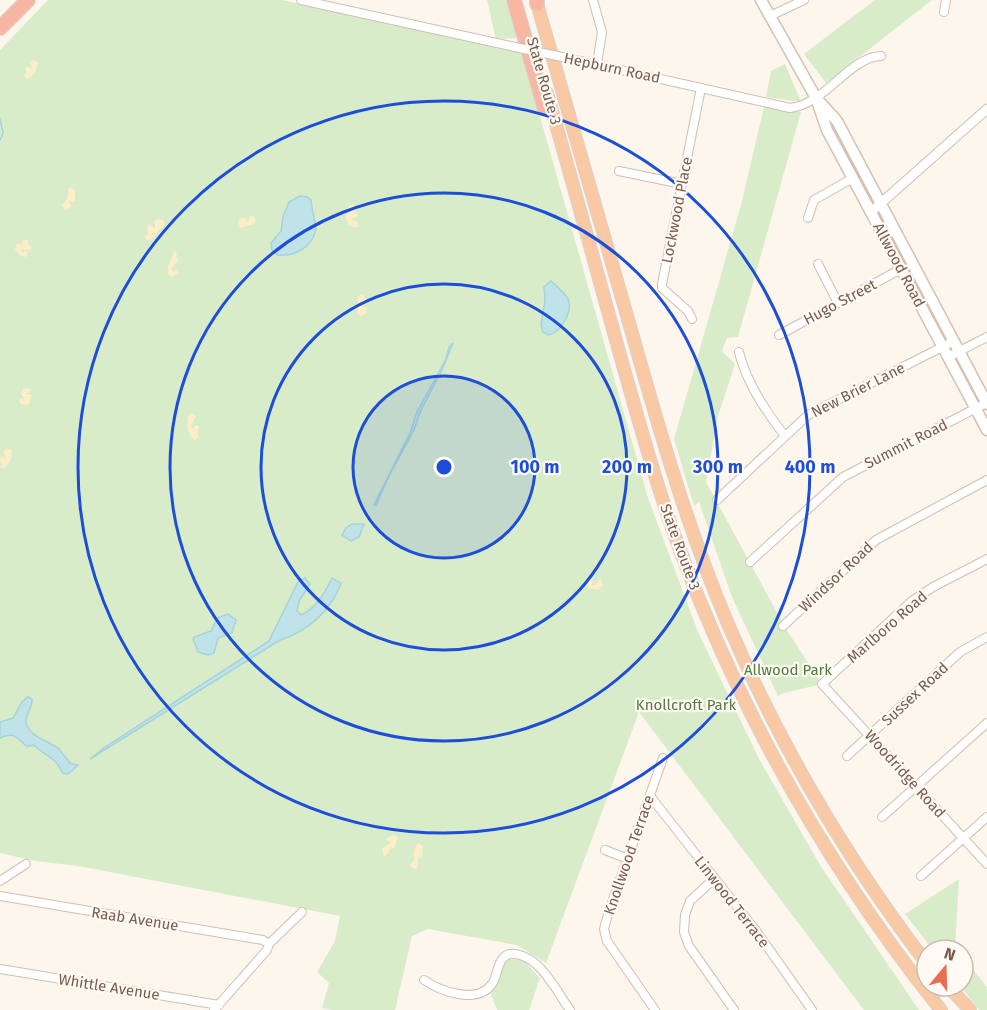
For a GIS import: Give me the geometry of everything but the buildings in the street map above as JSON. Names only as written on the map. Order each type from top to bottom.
[{"type":"highway","points":[[0,28],[28,0]]},
{"type":"highway","points":[[514,0],[572,205],[600,282]]},
{"type":"highway","name":"State Route 3","points":[[520,0],[645,442],[669,517],[704,611],[740,693],[781,772],[827,850],[876,924],[941,1010]]},
{"type":"highway","name":"State Route 3","points":[[537,1],[667,455],[719,603],[755,684],[807,783],[853,859],[915,948]]},
{"type":"highway","points":[[958,998],[970,1010]]},
{"type":"main road","name":"Allwood Road","points":[[761,0],[816,98],[827,130],[987,429]]},
{"type":"main road","name":"Allwood Road","points":[[816,98],[837,121],[987,403]]},
{"type":"street","name":"Hepburn Road","points":[[301,0],[790,108],[804,105],[816,98],[866,59],[881,56]]},
{"type":"street","points":[[593,0],[602,32],[597,64]]},
{"type":"street","points":[[770,16],[804,0]]},
{"type":"street","points":[[944,12],[948,1]]},
{"type":"street","name":"Lockwood Place","points":[[692,319],[688,312],[662,288],[701,88]]},
{"type":"street","points":[[871,212],[987,109]]},
{"type":"street","points":[[619,171],[682,184]]},
{"type":"street","points":[[808,218],[814,200],[853,178]]},
{"type":"street","points":[[818,264],[838,303]]},
{"type":"street","name":"Hugo Street","points":[[779,335],[901,269]]},
{"type":"street","points":[[945,352],[959,352],[987,337]]},
{"type":"street","name":"New Brier Lane","points":[[717,500],[808,415],[945,352],[954,342]]},
{"type":"street","points":[[739,352],[741,362],[757,392],[785,436]]},
{"type":"street","name":"Summit Road","points":[[750,562],[843,477],[987,403]]},
{"type":"street","name":"Windsor Road","points":[[783,626],[876,540],[987,480]]},
{"type":"street","name":"Marlboro Road","points":[[822,684],[912,601],[987,559]]},
{"type":"street","name":"Sussex Road","points":[[847,756],[960,652],[987,637]]},
{"type":"street","name":"Woodridge Road","points":[[822,684],[987,864]]},
{"type":"street","points":[[882,817],[987,723]]},
{"type":"street","name":"Knollwood Terrace","points":[[655,1010],[611,946],[605,935],[605,923],[663,758]]},
{"type":"street","name":"Linwood Terrace","points":[[650,796],[757,932],[812,1010]]},
{"type":"street","points":[[921,876],[987,817]]},
{"type":"street","points":[[605,850],[628,859]]},
{"type":"street","points":[[0,881],[26,864]]},
{"type":"street","points":[[714,879],[690,901],[685,915],[684,932],[689,946],[734,1010]]},
{"type":"street","name":"Raab Avenue","points":[[0,896],[263,940],[269,944]]},
{"type":"street","points":[[217,1007],[268,949],[269,944],[302,912]]},
{"type":"street","points":[[424,980],[444,991],[463,995],[474,994],[484,991],[492,984],[503,959],[511,954],[518,955],[542,969],[566,1008]]},
{"type":"street","name":"Whittle Avenue","points":[[0,969],[217,1007]]},
{"type":"green space","name":"Knollcroft Park","points":[[48,0],[282,0],[522,53],[648,498],[698,632],[759,759],[820,865],[919,1010],[864,1010],[639,712],[546,963],[517,945],[428,929],[412,936],[395,1010],[322,1008],[329,983],[317,972],[335,941],[340,916],[0,853],[0,50]]},
{"type":"green space","points":[[487,0],[505,0],[519,38],[496,39]]},
{"type":"green space","points":[[875,0],[932,0],[826,83],[804,54]]},
{"type":"green space","points":[[785,64],[801,102],[766,97],[771,71]]},
{"type":"green space","name":"Allwood Park","points":[[764,107],[801,112],[738,337],[727,338],[722,351],[735,364],[718,416],[706,482],[786,629],[822,684],[778,696],[732,597],[699,502],[694,506],[674,439],[741,205]]},
{"type":"green space","points":[[959,879],[956,938],[924,938],[905,914]]},
{"type":"green space","points":[[507,959],[523,960],[540,978],[529,1010],[497,1010],[491,994]]},
{"type":"green space","points":[[975,972],[987,987],[987,1010],[979,1010],[970,998],[975,998]]},
{"type":"sand","points":[[34,60],[38,63],[37,68],[26,79],[25,69],[27,66],[32,69],[30,62]]},
{"type":"sand","points":[[71,187],[75,190],[75,202],[69,201],[71,206],[66,210],[61,205],[66,201],[68,189]]},
{"type":"sand","points":[[353,204],[357,207],[355,212],[358,213],[357,217],[351,218],[358,222],[355,228],[348,225],[346,216],[349,212],[348,206]]},
{"type":"sand","points":[[253,216],[256,220],[254,224],[240,228],[238,221],[241,218],[245,218],[248,222]]},
{"type":"sand","points":[[163,220],[165,224],[147,241],[144,236],[149,234],[148,225],[150,224],[155,229],[155,221]]},
{"type":"sand","points":[[23,240],[28,240],[28,244],[32,247],[31,250],[21,249],[22,253],[25,251],[28,253],[26,257],[21,256],[15,250],[16,245],[19,243],[21,246]]},
{"type":"sand","points":[[174,251],[179,260],[171,269],[173,272],[176,269],[178,273],[171,277],[168,274],[168,268]]},
{"type":"sand","points":[[362,294],[366,299],[361,306],[367,308],[365,314],[361,316],[358,314],[358,296]]},
{"type":"sand","points":[[24,388],[31,389],[25,394],[32,395],[28,405],[21,404],[19,401],[20,398],[25,400],[21,394]]},
{"type":"sand","points":[[191,413],[196,416],[191,425],[192,429],[196,425],[199,426],[197,434],[199,436],[195,440],[188,429],[188,416]]},
{"type":"sand","points":[[7,448],[12,450],[11,459],[4,469],[1,467],[0,458],[3,456],[6,459],[4,451]]},
{"type":"sand","points":[[590,578],[593,580],[592,585],[596,585],[601,579],[603,586],[597,590],[588,588],[586,580]]},
{"type":"sand","points":[[393,835],[398,837],[394,848],[389,849],[384,857],[382,849],[391,842],[387,841],[387,838]]},
{"type":"sand","points":[[418,843],[423,846],[422,859],[418,857],[418,867],[414,869],[410,865],[415,859],[414,851]]},
{"type":"water","points":[[300,196],[311,200],[316,229],[314,235],[307,246],[302,249],[290,254],[278,255],[272,250],[271,243],[281,231],[289,202]]},
{"type":"water","points":[[551,281],[567,297],[569,309],[561,326],[548,335],[543,332],[541,325],[545,300],[544,287]]},
{"type":"water","points":[[453,343],[414,430],[374,505],[410,433],[417,412]]},
{"type":"water","points":[[352,524],[364,524],[359,537],[351,541],[342,535]]},
{"type":"water","points":[[305,578],[310,584],[299,601],[297,611],[301,615],[316,604],[332,578],[341,583],[325,611],[309,626],[280,640],[90,759],[269,641],[298,582]]},
{"type":"water","points":[[228,614],[236,620],[232,633],[218,638],[214,653],[208,655],[198,652],[194,637],[211,631],[217,618]]},
{"type":"water","points":[[28,697],[32,699],[32,702],[26,719],[28,727],[35,735],[59,749],[71,764],[78,765],[68,774],[63,773],[56,762],[33,745],[27,747],[12,735],[0,738],[0,722],[13,718],[22,702]]},
{"type":"waterway","points":[[0,119],[3,133],[0,140]]}]
